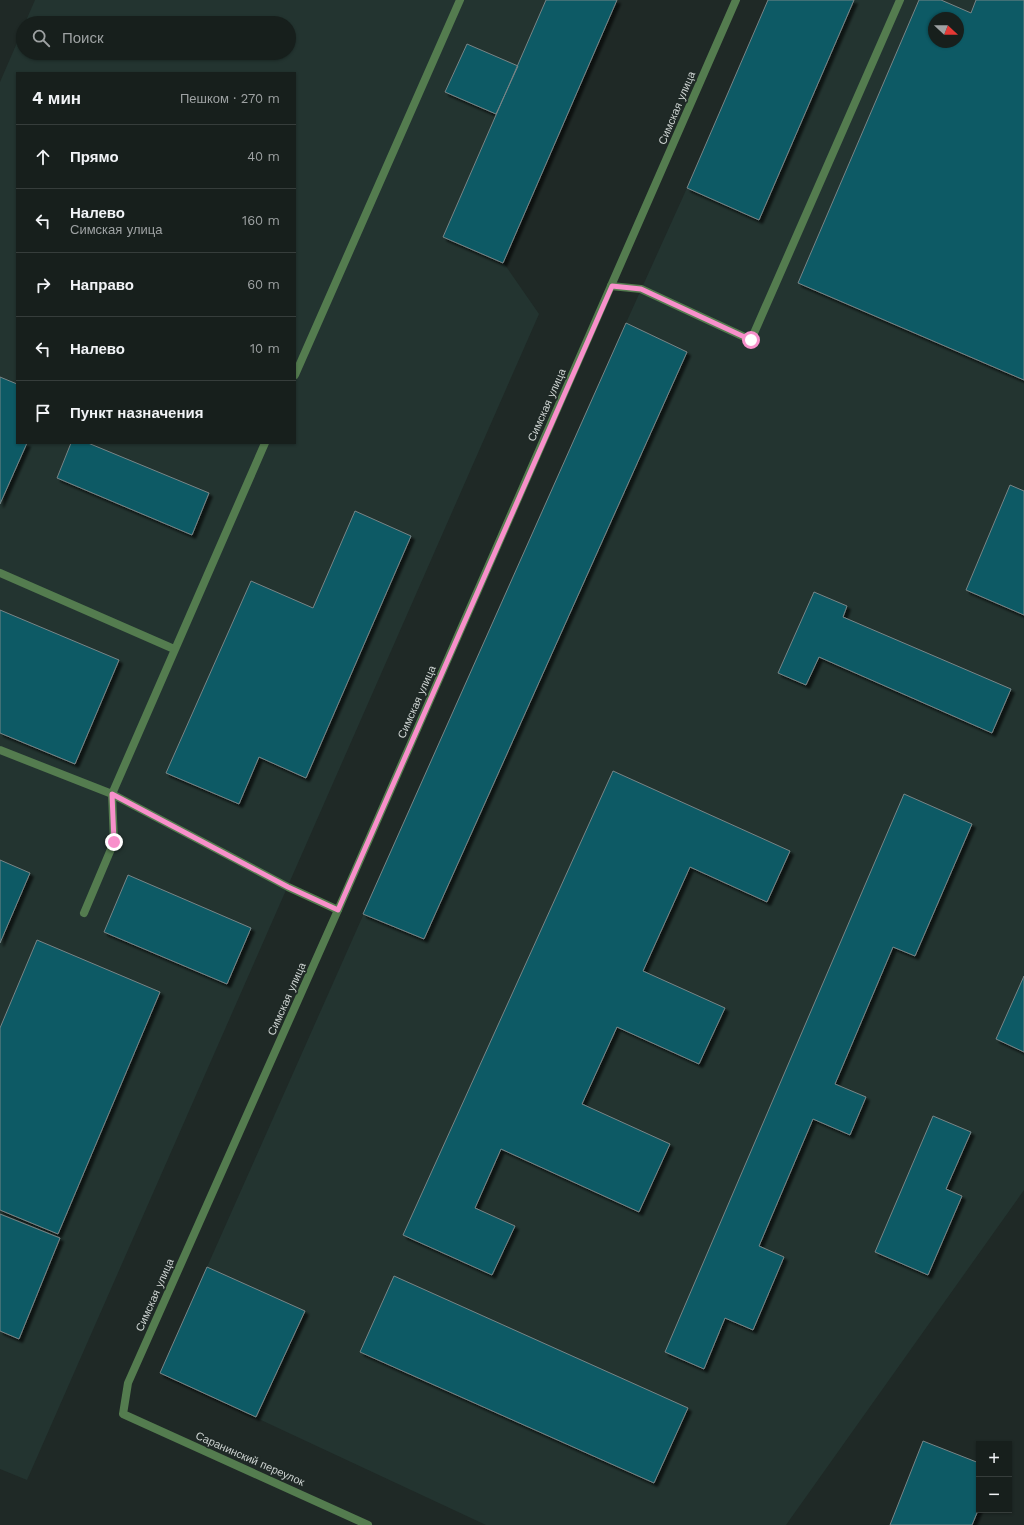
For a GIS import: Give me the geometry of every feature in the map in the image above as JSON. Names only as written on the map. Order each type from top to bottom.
[{"type":"street","points":[[296,373],[460,0]]},
{"type":"street","name":"Симская улица","points":[[123,1414],[128,1383],[338,910],[736,0]]},
{"type":"street","points":[[612,286],[641,289],[751,340],[900,0]]},
{"type":"street","points":[[84,913],[114,842],[112,794],[265,444]]},
{"type":"street","points":[[0,574],[174,649]]},
{"type":"street","points":[[0,750],[112,794],[288,887],[338,910]]},
{"type":"street","name":"Саранинский переулок","points":[[123,1414],[368,1525]]},
{"type":"shaded area","points":[[35,0],[617,0],[503,262],[539,314],[27,1480],[0,1469],[0,82],[16,45],[16,60],[296,60],[296,16],[28,16]]},
{"type":"shaded area","points":[[768,0],[1024,0],[1024,1190],[786,1525],[486,1525],[160,1373],[687,188]]},
{"type":"building","points":[[546,0],[617,0],[503,263],[443,237]]},
{"type":"building","points":[[768,0],[854,0],[759,220],[687,188]]},
{"type":"building","points":[[919,0],[941,0],[971,13],[976,0],[1024,0],[1024,380],[798,283]]},
{"type":"building","points":[[467,44],[518,66],[496,114],[445,92]]},
{"type":"building","points":[[626,323],[687,352],[424,939],[363,914]]},
{"type":"building","points":[[0,377],[16,384],[16,444],[27,444],[0,504]]},
{"type":"building","points":[[71,444],[90,444],[209,493],[192,535],[57,478]]},
{"type":"building","points":[[1010,485],[1024,491],[1024,615],[966,590]]},
{"type":"building","points":[[355,511],[411,536],[306,778],[259,757],[239,804],[166,773],[251,581],[313,608]]},
{"type":"building","points":[[814,592],[847,606],[843,617],[1011,689],[992,733],[819,657],[806,685],[778,673]]},
{"type":"building","points":[[0,610],[119,660],[75,764],[0,733]]},
{"type":"building","points":[[613,771],[790,851],[767,902],[690,867],[643,971],[725,1008],[699,1064],[617,1027],[582,1104],[670,1144],[639,1212],[501,1149],[475,1208],[515,1226],[492,1275],[403,1235]]},
{"type":"building","points":[[904,794],[972,824],[915,956],[893,947],[835,1084],[866,1097],[850,1135],[813,1119],[759,1246],[784,1257],[753,1330],[725,1318],[704,1369],[665,1352]]},
{"type":"building","points":[[0,860],[30,873],[0,943]]},
{"type":"building","points":[[128,875],[251,928],[227,984],[104,932]]},
{"type":"building","points":[[37,940],[160,992],[58,1234],[0,1210],[0,1028]]},
{"type":"building","points":[[1024,976],[1024,1052],[996,1039]]},
{"type":"building","points":[[933,1116],[971,1132],[946,1189],[962,1196],[928,1275],[875,1252]]},
{"type":"building","points":[[0,1214],[60,1238],[19,1339],[0,1331]]},
{"type":"building","points":[[207,1267],[305,1311],[256,1417],[160,1373]]},
{"type":"building","points":[[394,1276],[688,1408],[654,1483],[360,1352]]},
{"type":"building","points":[[923,1441],[976,1462],[977,1513],[972,1525],[890,1525]]},
{"type":"route","points":[[114,842],[112,794],[288,887],[338,910],[612,286],[641,289],[751,340]]}]
